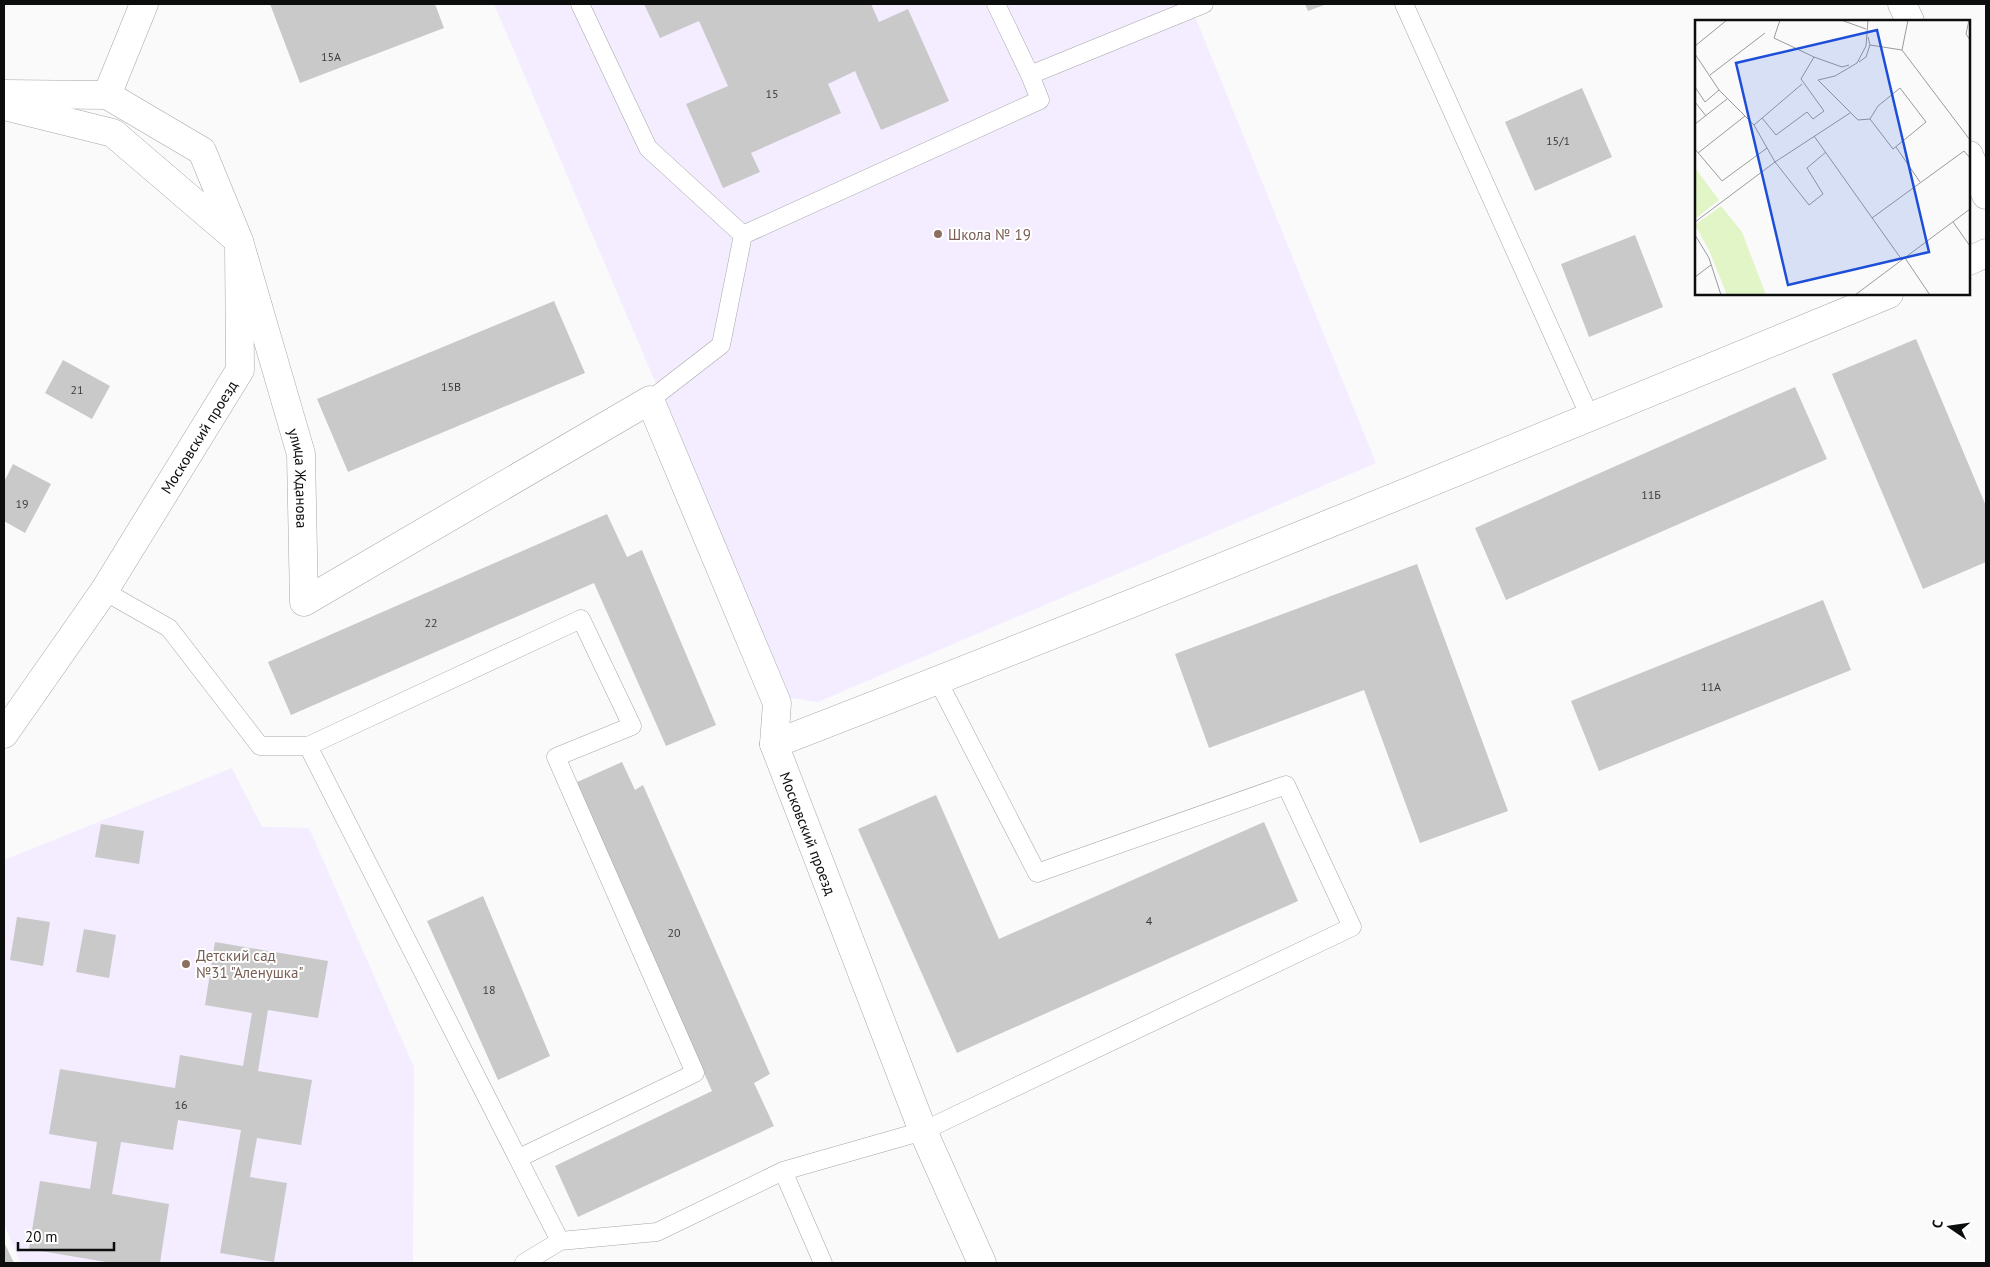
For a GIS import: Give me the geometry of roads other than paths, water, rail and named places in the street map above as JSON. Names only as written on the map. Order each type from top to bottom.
[{"type":"street","points":[[107,95],[144,4]]},
{"type":"street","points":[[1902,4],[1910,20]]},
{"type":"street","name":"Московский проезд","points":[[4,94],[107,95],[202,151],[239,241],[240,370],[104,591],[4,734]]},
{"type":"street","points":[[4,106],[112,132],[239,241]]},
{"type":"street","points":[[1970,157],[1986,195]]},
{"type":"street","name":"улица Жданова","points":[[239,241],[301,454],[304,602],[650,400]]},
{"type":"street","points":[[1970,261],[1986,253]]},
{"type":"street","points":[[774,744],[938,681],[1590,418],[1887,295]]},
{"type":"street","name":"Московский проезд","points":[[650,400],[777,703],[774,744],[922,1131],[982,1263]]},
{"type":"lane","points":[[580,4],[648,148],[743,235]]},
{"type":"lane","points":[[743,235],[1040,100],[996,4]]},
{"type":"lane","points":[[1030,75],[1204,4]]},
{"type":"lane","points":[[1404,4],[1590,418]]},
{"type":"lane","points":[[650,400],[721,345],[743,235]]},
{"type":"lane","points":[[104,591],[169,628],[260,746],[308,746],[580,618],[632,726],[556,757],[695,1074],[519,1158]]},
{"type":"lane","points":[[524,1263],[560,1241],[657,1232],[783,1171],[922,1131],[1352,927],[1286,785],[1036,873],[938,681]]},
{"type":"lane","points":[[308,746],[560,1241]]},
{"type":"lane","points":[[783,1171],[823,1263]]},
{"type":"place","name":"Школа № 19","points":[[938,234]]},
{"type":"place","name":"Детский сад №31 \"Аленушка\"","points":[[186,964]]}]
